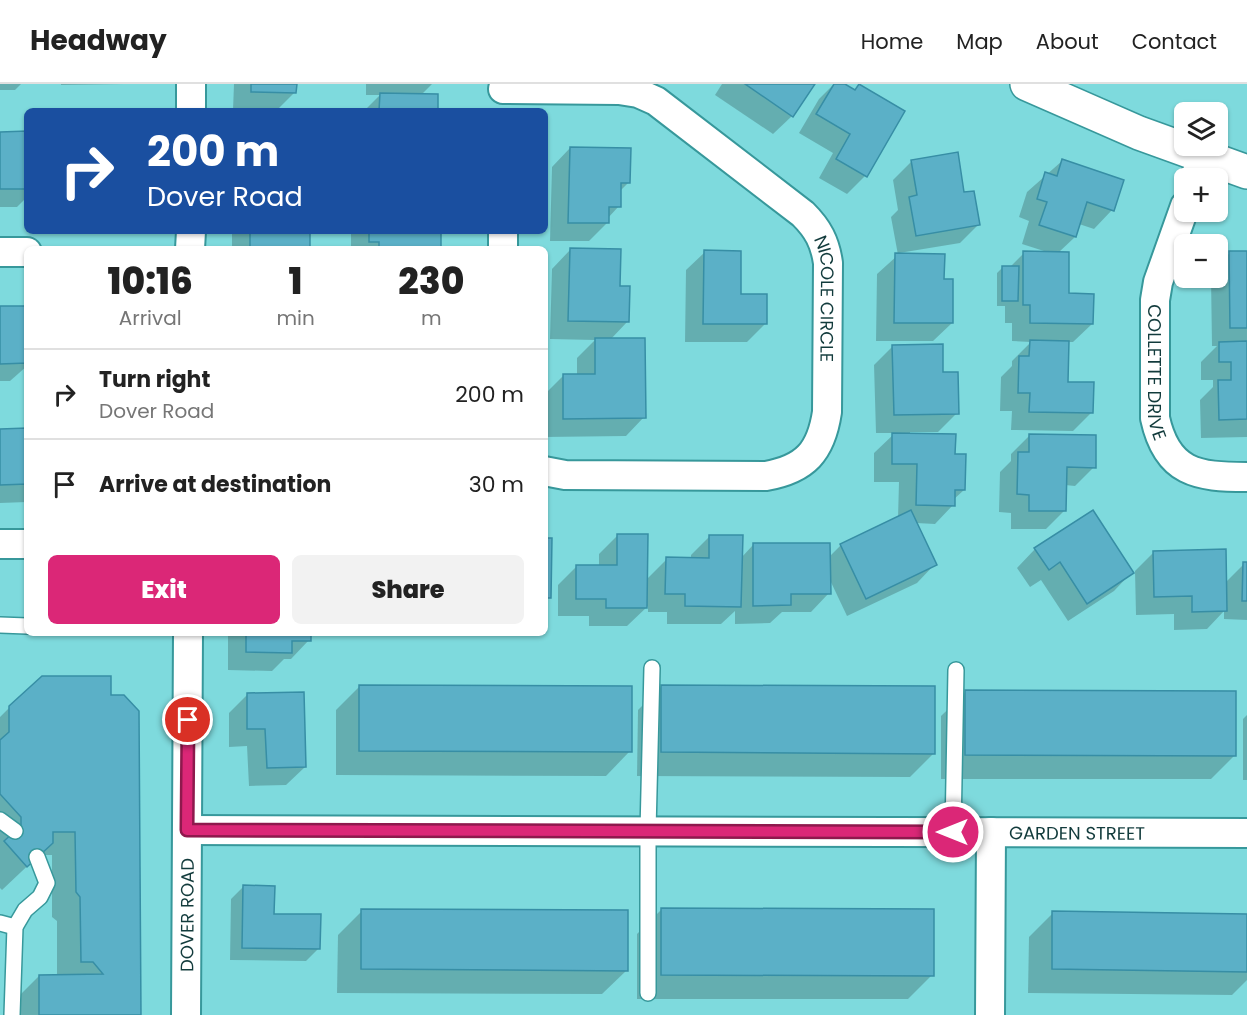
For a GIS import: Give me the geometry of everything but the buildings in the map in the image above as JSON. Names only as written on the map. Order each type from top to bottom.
[{"type":"street","points":[[191,84],[191,108]]},
{"type":"street","points":[[1027,84],[1129,129],[1199,168]]},
{"type":"street","name":"NICOLE CIRCLE","points":[[503,95],[619,90],[638,93],[656,101],[803,213],[816,226],[825,244],[828,262],[828,412],[825,432],[816,449],[802,463],[785,472],[766,476],[565,475],[548,472]]},
{"type":"street","points":[[1228,170],[1247,172]]},
{"type":"street","name":"COLLETTE DRIVE","points":[[1179,222],[1158,282],[1155,300],[1155,418],[1159,437],[1169,454],[1183,467],[1201,475],[1247,477]]},
{"type":"street","points":[[0,252],[24,252]]},
{"type":"street","points":[[0,544],[24,544]]},
{"type":"street","name":"DOVER ROAD","points":[[186,1015],[188,636]]},
{"type":"street","name":"GARDEN STREET","points":[[187,830],[1247,833]]},
{"type":"street","points":[[990,1015],[991,832]]},
{"type":"lane","points":[[0,625],[24,626]]},
{"type":"lane","points":[[648,993],[648,831],[652,668]]},
{"type":"lane","points":[[953,832],[956,670]]},
{"type":"lane","points":[[0,820],[15,831]]},
{"type":"lane","points":[[12,1015],[7,925],[40,897],[47,883],[37,857]]},
{"type":"route","points":[[188,720],[187,830],[953,832]]}]
